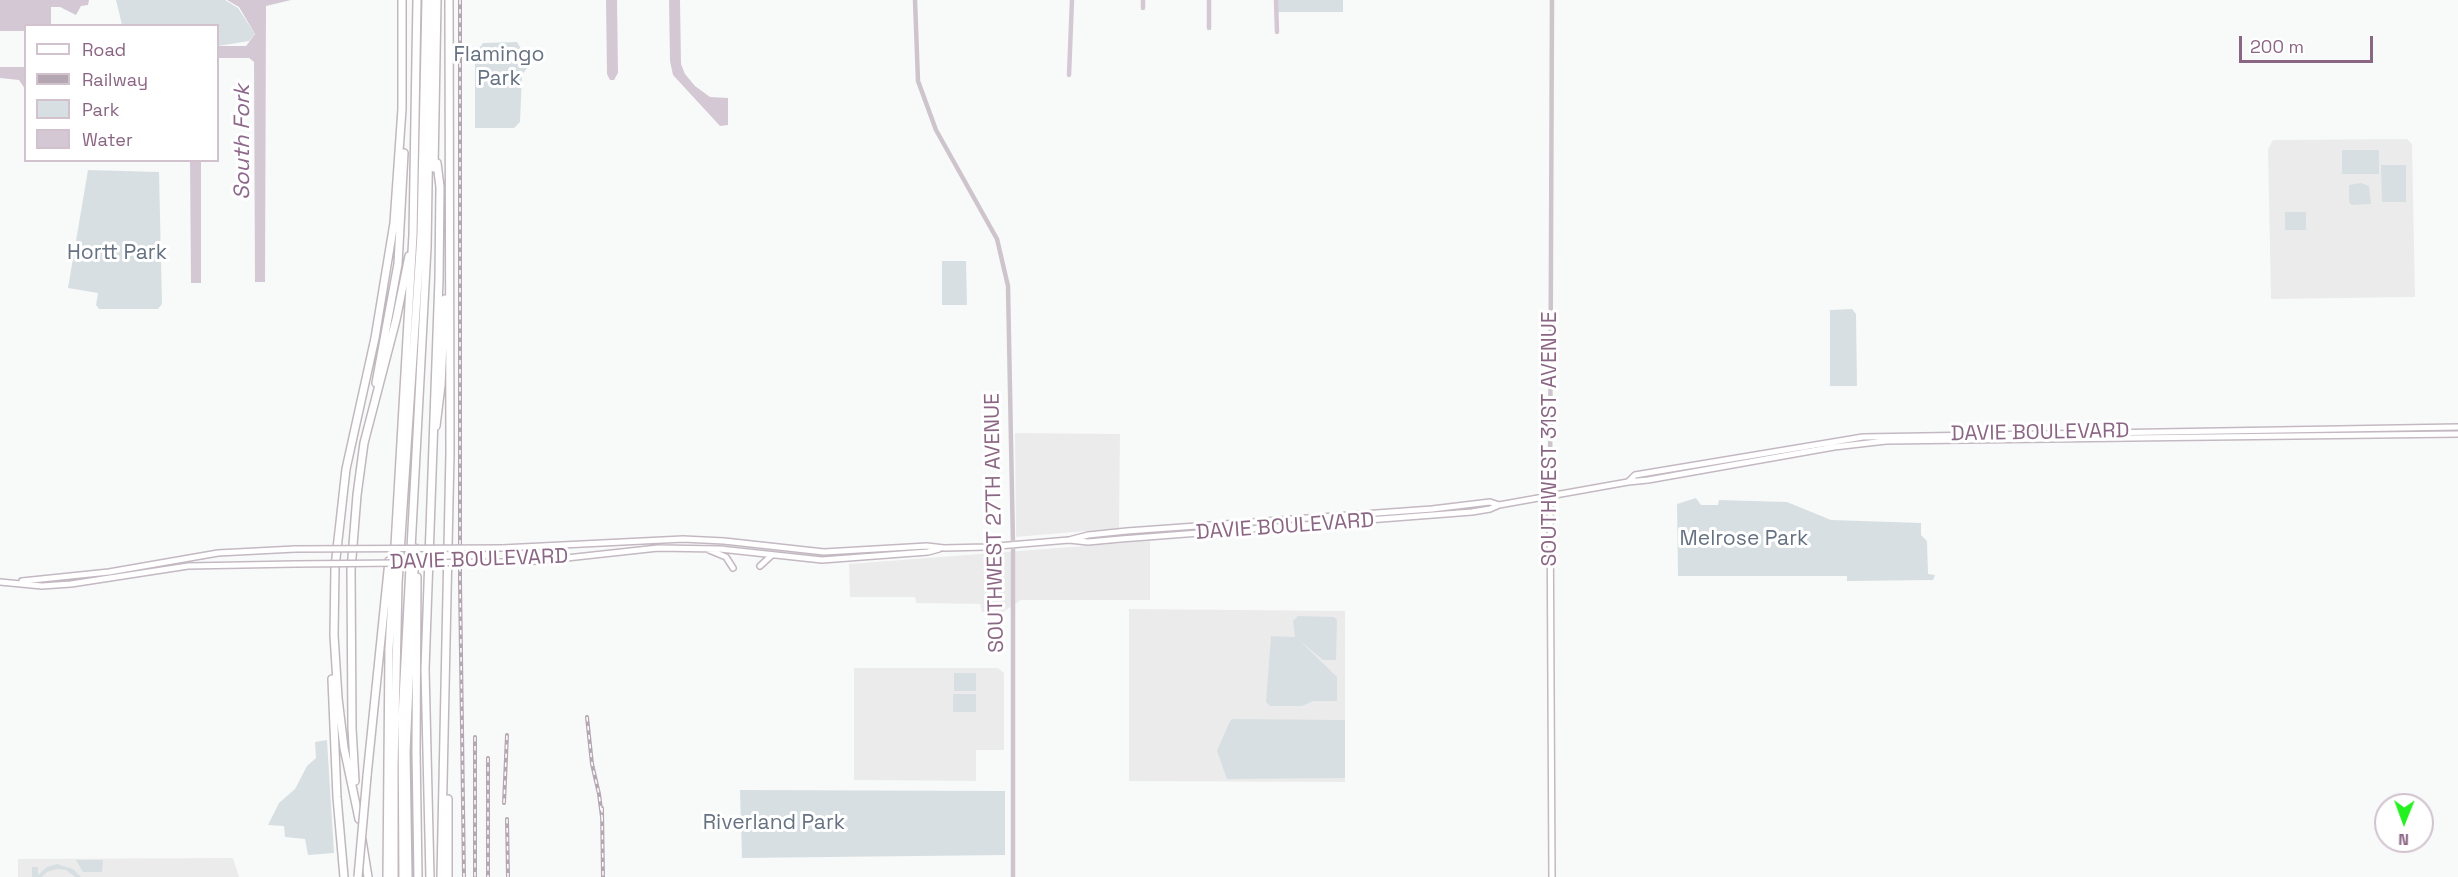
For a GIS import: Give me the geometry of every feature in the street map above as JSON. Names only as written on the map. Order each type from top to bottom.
[{"type":"highway","points":[[359,819],[352,740],[351,563],[358,483],[399,250],[404,168],[402,0]]},
{"type":"highway","points":[[387,877],[388,683],[394,535],[413,236],[417,0]]},
{"type":"highway","points":[[394,877],[398,583],[420,235],[426,0]]},
{"type":"highway","points":[[408,877],[407,727],[435,142],[434,41],[431,0]]},
{"type":"highway","points":[[403,877],[402,727],[428,247],[437,0]]},
{"type":"highway","points":[[441,877],[450,453],[448,0]]},
{"type":"highway","points":[[368,877],[339,706],[334,601],[336,545],[343,483],[375,338],[392,236],[402,109]]},
{"type":"highway","points":[[430,877],[426,750],[426,595],[430,537],[439,245],[440,187],[435,142]]},
{"type":"highway","points":[[366,434],[395,326],[413,236]]},
{"type":"highway","points":[[432,464],[441,385],[449,247]]},
{"type":"highway","points":[[358,877],[386,576],[394,535]]},
{"type":"highway","points":[[414,557],[418,586],[416,751],[418,877]]},
{"type":"highway","points":[[334,601],[330,633],[337,797],[344,877]]},
{"type":"highway","points":[[444,742],[447,770],[448,877]]},
{"type":"main road","name":"DAVIE BOULEVARD","points":[[1069,540],[1088,542],[1432,516],[1490,509],[1499,505],[1628,482],[1834,447],[1886,441],[2166,438],[2202,431],[2458,427]]},
{"type":"main road","name":"DAVIE BOULEVARD","points":[[1628,482],[1635,475],[1863,437],[2458,434]]},
{"type":"main road","points":[[1834,447],[1857,441],[1863,437]]},
{"type":"main road","name":"SOUTHWEST 31ST AVENUE","points":[[1550,496],[1552,877]]},
{"type":"main road","name":"DAVIE BOULEVARD","points":[[0,582],[129,569],[207,554],[295,549],[502,548],[692,539],[828,552],[927,546],[944,548],[1013,545],[1149,529],[1314,518],[1490,502],[1499,505]]},
{"type":"main road","points":[[1432,516],[1436,512],[1460,506]]},
{"type":"main road","points":[[1291,526],[1309,522],[1314,518]]},
{"type":"main road","points":[[1126,539],[1131,533],[1149,529]]},
{"type":"main road","name":"DAVIE BOULEVARD","points":[[15,582],[48,586],[104,580],[196,565],[539,561],[634,549],[702,548],[822,560],[928,552],[944,548]]},
{"type":"main road","points":[[702,548],[724,556],[733,568]]},
{"type":"main road","points":[[822,560],[851,551]]},
{"type":"main road","points":[[806,559],[828,552]]},
{"type":"main road","points":[[760,566],[772,555]]},
{"type":"main road","points":[[48,586],[66,577]]},
{"type":"street","name":"SOUTHWEST 27TH AVENUE","points":[[915,0],[918,81],[936,130],[997,239],[1008,286],[1013,545],[1013,877]]},
{"type":"street","name":"SOUTHWEST 31ST AVENUE","points":[[1550,496],[1552,0]]},
{"type":"shaded area","points":[[2407,139],[2412,144],[2415,297],[2271,299],[2268,149],[2273,140]]},
{"type":"shaded area","points":[[1015,433],[1120,434],[1119,528],[1016,537]]},
{"type":"shaded area","points":[[1150,541],[1150,600],[1021,600],[1003,612],[982,612],[980,604],[916,603],[915,597],[850,597],[849,564]]},
{"type":"shaded area","points":[[1129,609],[1345,611],[1345,782],[1129,781]]},
{"type":"shaded area","points":[[854,668],[998,668],[1004,673],[1004,750],[976,750],[976,781],[854,780]]},
{"type":"shaded area","points":[[233,858],[239,877],[18,877],[18,859]]},
{"type":"green space","points":[[116,0],[225,0],[238,8],[255,34],[249,41],[219,46],[219,24],[122,24]]},
{"type":"green space","points":[[1278,0],[1343,0],[1343,12],[1278,12]]},
{"type":"green space","name":"Flamingo Park","points":[[517,42],[530,64],[522,75],[520,122],[514,128],[475,128],[475,54],[483,43]]},
{"type":"green space","points":[[2342,150],[2379,150],[2379,174],[2342,174]]},
{"type":"green space","points":[[2381,165],[2406,165],[2406,202],[2382,202]]},
{"type":"green space","name":"Hortt Park","points":[[88,170],[159,172],[162,304],[158,309],[99,309],[96,305],[98,293],[68,288]]},
{"type":"green space","points":[[2361,183],[2369,186],[2371,204],[2352,205],[2349,202],[2349,185]]},
{"type":"green space","points":[[2285,212],[2306,212],[2306,230],[2285,230]]},
{"type":"green space","points":[[942,261],[966,261],[967,305],[942,305]]},
{"type":"green space","points":[[1852,309],[1856,314],[1857,386],[1830,386],[1830,310]]},
{"type":"green space","name":"Melrose Park","points":[[1696,498],[1701,505],[1718,505],[1719,500],[1787,502],[1831,520],[1921,523],[1921,535],[1927,541],[1928,574],[1935,575],[1933,580],[1847,581],[1847,576],[1678,576],[1677,504]]},
{"type":"green space","points":[[1298,616],[1334,617],[1337,620],[1336,660],[1323,660],[1299,640],[1337,677],[1337,701],[1313,701],[1302,706],[1270,706],[1266,702],[1271,636],[1295,637],[1293,621]]},
{"type":"green space","points":[[954,673],[976,673],[976,691],[954,691]]},
{"type":"green space","points":[[953,694],[976,694],[976,712],[953,712]]},
{"type":"green space","points":[[1233,719],[1345,720],[1345,778],[1227,779],[1217,751]]},
{"type":"green space","points":[[327,740],[334,853],[308,855],[305,839],[285,837],[284,826],[268,825],[279,803],[295,789],[307,766],[316,758],[315,742]]},
{"type":"green space","name":"Riverland Park","points":[[740,790],[1005,791],[1005,855],[742,858]]},
{"type":"green space","points":[[76,860],[103,860],[102,872],[83,872]]},
{"type":"green space","points":[[57,864],[73,869],[81,877],[75,877],[66,870],[57,869],[47,872],[42,877],[32,877],[32,867],[38,867],[38,875],[47,867]]},
{"type":"water","points":[[0,0],[89,0],[88,5],[81,6],[76,15],[60,7],[51,7],[51,24],[24,24],[24,31],[0,31]]},
{"type":"water","points":[[227,0],[291,0],[266,6],[265,282],[255,282],[254,62],[249,58],[219,58],[219,46],[246,46],[255,34],[239,7]]},
{"type":"water","points":[[606,0],[617,0],[618,73],[614,80],[610,80],[607,74]]},
{"type":"water","points":[[669,0],[680,0],[681,64],[685,74],[695,86],[710,97],[728,98],[728,125],[720,126],[673,75],[670,61]]},
{"type":"water","points":[[0,67],[24,67],[24,88],[19,80],[0,78]]},
{"type":"water","points":[[190,162],[201,162],[201,283],[191,283]]},
{"type":"waterway","points":[[1069,75],[1072,0]]},
{"type":"waterway","points":[[1143,0],[1143,8]]},
{"type":"waterway","points":[[1209,0],[1209,28]]},
{"type":"waterway","points":[[1276,0],[1277,32]]},
{"type":"railway","points":[[460,0],[460,580],[464,877]]},
{"type":"railway","points":[[587,717],[592,764],[602,817]]},
{"type":"railway","points":[[504,803],[507,735]]},
{"type":"railway","points":[[475,737],[475,877]]},
{"type":"railway","points":[[488,758],[488,877]]},
{"type":"railway","points":[[602,808],[603,877]]},
{"type":"railway","points":[[507,819],[508,877]]},
{"type":"water label","name":"South Fork","points":[[243,142]]}]
